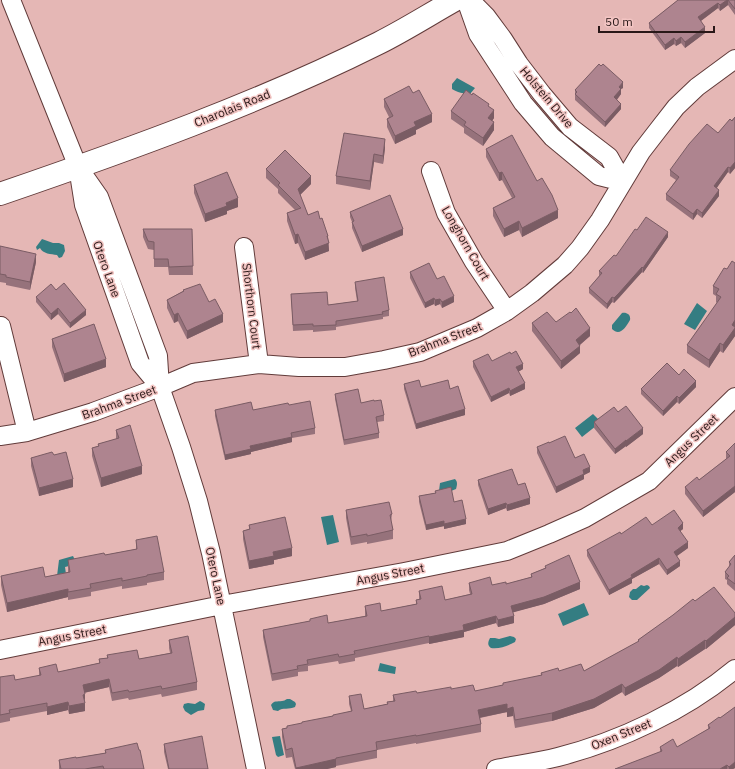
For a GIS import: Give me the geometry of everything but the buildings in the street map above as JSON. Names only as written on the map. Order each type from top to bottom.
[{"type":"street","name":"Otero Lane","points":[[11,0],[78,167],[100,197],[158,356],[160,387],[198,501],[212,553],[256,769]]},
{"type":"street","name":"Charolais Road","points":[[0,194],[188,127],[306,78],[380,42],[455,0]]},
{"type":"street","name":"Holstein Drive","points":[[466,0],[478,34],[524,103],[552,136],[598,176],[623,182]]},
{"type":"street","name":"Holstein Drive","points":[[470,0],[486,16],[542,94],[570,127],[609,157],[623,182]]},
{"type":"street","name":"Brahma Street","points":[[0,436],[27,432],[93,412],[193,373],[259,364],[299,367],[345,367],[420,352],[477,328],[507,311],[532,293],[565,265],[592,231],[640,152],[676,107],[697,87],[735,59]]},
{"type":"street","name":"Longhorn Court","points":[[431,171],[446,212],[474,262],[507,311]]},
{"type":"street","name":"Shorthorn Court","points":[[244,247],[259,364]]},
{"type":"street","points":[[2,326],[27,432]]},
{"type":"street","name":"Angus Street","points":[[0,650],[222,605],[404,572],[507,551],[585,518],[649,481],[735,397]]},
{"type":"street","name":"Oxen Street","points":[[496,769],[558,757],[599,744],[646,725],[692,700],[735,669]]},
{"type":"water","points":[[457,78],[475,88],[470,94],[461,93],[452,89],[452,84]]},
{"type":"water","points":[[42,239],[64,245],[65,251],[62,257],[59,258],[57,255],[45,253],[40,248],[37,250],[36,247]]},
{"type":"water","points":[[697,303],[707,311],[695,330],[684,324]]},
{"type":"water","points":[[622,313],[628,314],[630,320],[620,332],[618,332],[612,329],[612,325]]},
{"type":"water","points":[[593,414],[601,422],[582,437],[575,428]]},
{"type":"water","points":[[455,479],[457,482],[456,489],[451,491],[439,491],[440,483]]},
{"type":"water","points":[[333,515],[339,542],[327,545],[321,517]]},
{"type":"water","points":[[73,556],[77,564],[65,567],[66,574],[57,576],[59,560]]},
{"type":"water","points":[[641,585],[647,585],[650,588],[637,600],[632,600],[629,597],[630,592]]},
{"type":"water","points":[[584,603],[589,615],[563,626],[558,614]]},
{"type":"water","points":[[510,636],[516,639],[515,642],[497,648],[491,648],[488,645],[490,638],[499,639]]},
{"type":"water","points":[[380,663],[396,667],[395,674],[378,671]]},
{"type":"water","points":[[287,699],[295,702],[295,707],[278,711],[273,710],[271,705],[273,702]]},
{"type":"water","points":[[200,701],[205,704],[204,710],[198,711],[191,715],[185,711],[183,707],[184,704],[195,704]]},
{"type":"water","points":[[280,736],[284,755],[278,757],[276,755],[272,737]]}]
